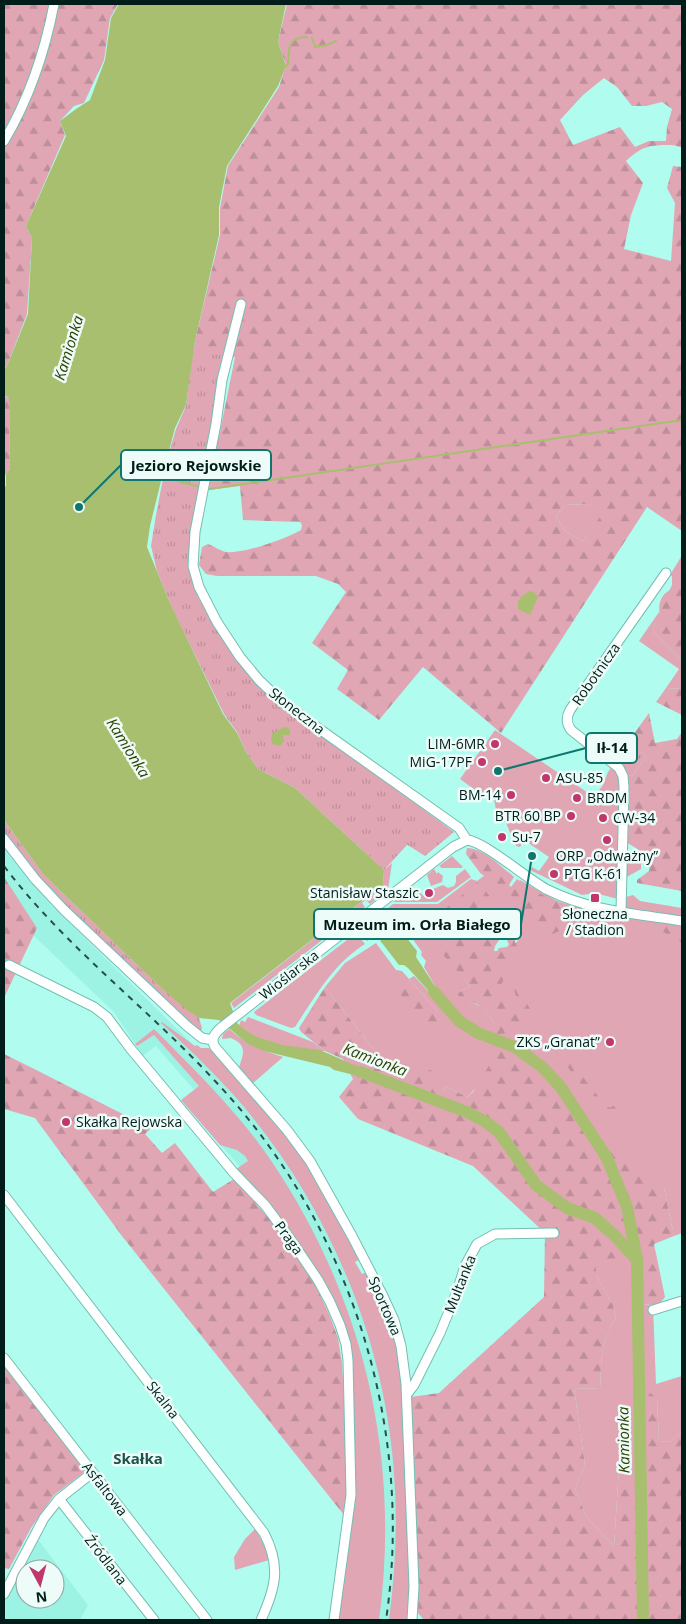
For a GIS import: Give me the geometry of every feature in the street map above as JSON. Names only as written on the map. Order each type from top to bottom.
[{"type":"street","points":[[4,140],[20,110],[46,43],[54,4]]},
{"type":"street","name":"Słoneczna","points":[[241,304],[222,380],[216,424],[195,532],[193,566],[199,587],[218,624],[259,680],[289,707],[459,828],[467,840],[478,843],[533,882],[582,904],[682,921]]},
{"type":"street","name":"Robotnicza","points":[[621,912],[623,776],[616,765],[571,730],[567,725],[567,719],[570,710],[666,573]]},
{"type":"street","points":[[4,839],[35,879],[70,916],[187,1026],[202,1038],[213,1042]]},
{"type":"street","name":"Wioślarska","points":[[213,1042],[214,1034],[240,1013],[454,847],[467,840]]},
{"type":"street","name":"Praga","points":[[9,965],[94,1007],[104,1015],[234,1173],[265,1205],[318,1280],[330,1302],[340,1325],[347,1352],[351,1470],[351,1495],[334,1620]]},
{"type":"street","name":"Sportowa","points":[[213,1042],[224,1058],[287,1130],[310,1161],[330,1194],[394,1320],[401,1346],[407,1394],[414,1586],[412,1620]]},
{"type":"street","name":"Skalna","points":[[4,1195],[264,1532],[274,1559],[275,1579],[270,1602],[261,1620]]},
{"type":"street","name":"Multanka","points":[[407,1394],[414,1386],[440,1333],[457,1292],[465,1266],[477,1244],[495,1234],[554,1233]]},
{"type":"street","points":[[653,1310],[682,1301]]},
{"type":"street","name":"Asfaltowa","points":[[4,1358],[207,1620]]},
{"type":"street","points":[[4,1594],[44,1518],[59,1499],[92,1473]]},
{"type":"street","name":"Źródlana","points":[[59,1499],[154,1620]]},
{"type":"shaded area","points":[[4,848],[51,905],[221,1072],[295,1159],[376,1311],[395,1414],[398,1620],[339,1620],[350,1542],[347,1328],[271,1203],[183,1101],[195,1091],[156,1046],[143,1056],[114,1012],[34,936],[4,902]]},
{"type":"shaded area","points":[[33,1539],[39,1541],[53,1559],[23,1559]]},
{"type":"shaded area","points":[[15,1574],[15,1609],[65,1609],[65,1575],[88,1605],[80,1620],[4,1620],[4,1595]]},
{"type":"green space","points":[[4,4],[118,4],[110,18],[104,60],[84,103],[74,106],[60,121],[65,135],[26,226],[32,238],[27,314],[7,366],[4,369]]},
{"type":"green space","points":[[287,4],[680,4],[682,7],[682,147],[657,145],[646,147],[626,161],[643,183],[631,215],[624,249],[671,261],[675,203],[667,188],[673,166],[682,167],[682,531],[647,507],[501,733],[423,667],[379,720],[337,689],[348,670],[312,643],[346,592],[338,584],[316,576],[217,576],[206,574],[199,565],[202,547],[208,544],[226,552],[243,551],[285,538],[301,530],[302,525],[300,522],[243,520],[240,486],[209,490],[215,444],[219,437],[235,357],[224,357],[189,386],[195,341],[220,235],[220,208],[228,166],[279,87],[286,65],[278,42]],"holes":[[[604,78],[617,87],[632,106],[646,106],[662,102],[672,109],[667,127],[666,141],[649,141],[635,147],[620,127],[573,145],[560,120],[583,95]],[[589,504],[600,517],[583,541],[566,532],[556,517],[564,505]]]},
{"type":"green space","points":[[193,351],[226,356],[191,575],[198,597],[214,625],[256,682],[279,705],[454,832],[425,856],[406,844],[384,870],[295,788],[258,769],[246,752],[237,732],[224,714],[172,608],[157,571],[151,546],[166,463],[176,429],[186,406]]},
{"type":"green space","points":[[4,396],[9,398],[10,469],[5,475],[4,486]]},
{"type":"green space","points":[[589,504],[601,517],[583,541],[566,532],[556,517],[564,505]]},
{"type":"green space","points":[[681,557],[682,586],[669,591],[672,585],[672,576],[670,575]]},
{"type":"green space","points":[[682,586],[682,660],[653,632],[655,624],[660,618],[659,611],[663,596],[670,590]]},
{"type":"green space","points":[[659,612],[661,618],[655,624],[653,632],[682,660],[681,689],[666,688],[679,669],[639,641]]},
{"type":"green space","points":[[666,688],[682,689],[682,715],[656,702]]},
{"type":"green space","points":[[649,713],[655,743],[677,739],[682,732],[682,891],[637,883],[637,880],[649,871],[649,861],[639,850],[626,842],[626,777],[634,774],[646,756],[628,742]]},
{"type":"green space","points":[[495,730],[594,797],[603,785],[612,766],[617,770],[621,781],[618,899],[591,892],[582,895],[530,870],[532,867],[539,871],[549,857],[524,840],[520,847],[516,846],[506,823],[497,816],[493,793],[482,795],[460,779]]},
{"type":"green space","points":[[628,742],[646,756],[634,774],[626,777],[615,761]]},
{"type":"green space","points":[[630,745],[645,756],[637,767],[622,756]]},
{"type":"green space","points":[[4,820],[43,874],[159,986],[199,1018],[202,1028],[201,1032],[194,1028],[47,889],[4,835]]},
{"type":"green space","points":[[467,848],[480,851],[514,877],[509,885],[511,887],[517,879],[539,893],[562,903],[586,911],[611,916],[608,919],[611,923],[594,920],[570,926],[551,935],[546,933],[539,934],[487,877],[481,874],[466,854]]},
{"type":"green space","points":[[452,856],[463,867],[442,868],[439,866]]},
{"type":"green space","points":[[632,857],[639,858],[641,869],[625,878],[626,862]]},
{"type":"green space","points":[[392,863],[388,889],[370,904],[366,900],[362,903],[365,907],[234,1008],[231,1003],[383,885],[384,870]]},
{"type":"green space","points":[[498,865],[512,875],[504,887],[512,892],[520,880],[557,901],[592,912],[682,926],[682,1233],[674,1236],[664,1188],[624,1161],[615,1158],[542,1066],[515,1048],[467,1097],[447,1087],[442,1091],[414,1067],[397,1061],[386,1065],[325,987],[345,963],[376,943],[396,970],[402,971],[409,979],[414,976],[442,1006],[445,1003],[424,967],[426,961],[421,955],[422,952],[401,923],[391,926],[387,924],[367,941],[358,931],[393,904],[438,904],[471,879],[477,881]],"holes":[[[495,905],[518,941],[482,973],[521,1020],[491,1043],[494,1022],[482,1007],[468,1001],[458,993],[470,986],[440,950],[456,938],[457,932],[450,923]],[[409,979],[438,1012],[396,988]]]},
{"type":"green space","points":[[434,869],[437,874],[438,872],[443,876],[442,882],[431,886],[427,875]]},
{"type":"green space","points":[[465,869],[471,877],[437,902],[393,902],[412,886],[425,897],[431,898],[434,894],[433,889],[443,885],[448,888],[454,886],[456,876]]},
{"type":"green space","points":[[4,877],[37,928],[4,998]]},
{"type":"green space","points":[[478,882],[492,899],[508,927],[495,946],[494,951],[507,947],[509,944],[507,941],[513,936],[518,950],[499,989],[505,993],[524,1019],[491,1043],[484,1039],[481,1028],[486,1024],[493,1024],[494,1022],[480,1006],[471,1002],[460,1002],[458,993],[470,986],[439,950],[456,938],[457,932],[439,914]]},
{"type":"green space","points":[[633,895],[640,901],[682,908],[682,917],[627,909],[624,899]]},
{"type":"green space","points":[[659,923],[682,926],[682,944],[679,940],[677,941],[662,931]]},
{"type":"green space","points":[[356,933],[365,944],[343,961],[334,971],[295,1027],[291,1028],[256,1015],[254,1012]]},
{"type":"green space","points":[[515,976],[517,976],[519,989],[531,1011],[601,1100],[610,1108],[624,1102],[622,1111],[619,1114],[609,1116],[601,1111],[517,1000],[514,989]]},
{"type":"green space","points":[[403,979],[409,979],[438,1012],[442,1019],[436,1027],[429,1031],[395,988]]},
{"type":"green space","points":[[325,987],[386,1065],[397,1061],[433,1071],[442,1091],[447,1087],[467,1097],[473,1092],[496,1054],[507,1045],[515,1048],[542,1066],[615,1157],[644,1167],[664,1188],[674,1236],[654,1244],[665,1297],[660,1303],[654,1305],[639,1303],[638,1274],[624,1262],[609,1259],[596,1262],[596,1275],[613,1305],[616,1319],[604,1344],[600,1389],[574,1388],[585,1465],[575,1489],[587,1518],[614,1546],[623,1404],[640,1383],[657,1399],[659,1441],[669,1442],[682,1432],[682,1620],[424,1620],[418,1613],[411,1397],[439,1393],[544,1297],[545,1233],[473,1166],[358,1119],[339,1097],[353,1079],[343,1059],[325,1051],[301,1032],[299,1028]]},
{"type":"green space","points":[[248,1017],[313,1042],[325,1051],[303,1050],[268,1043],[247,1033],[239,1026],[241,1020],[245,1022]]},
{"type":"green space","points":[[162,1022],[195,1046],[209,1048],[290,1139],[318,1179],[361,1259],[355,1262],[362,1274],[367,1272],[383,1307],[392,1330],[402,1368],[410,1579],[408,1620],[389,1620],[395,1561],[396,1521],[393,1461],[386,1411],[375,1361],[360,1312],[341,1264],[319,1217],[293,1173],[263,1131],[231,1092]]},
{"type":"green space","points":[[154,1029],[246,1126],[272,1162],[304,1214],[331,1268],[352,1324],[368,1381],[379,1440],[384,1499],[384,1559],[379,1620],[336,1620],[353,1488],[344,1333],[272,1211],[236,1169],[248,1161],[245,1156],[237,1150],[220,1145],[181,1100],[199,1086],[154,1035],[137,1046],[135,1044]]},
{"type":"green space","points":[[229,1029],[255,1046],[283,1057],[253,1083],[239,1067],[243,1054],[240,1044],[231,1038],[222,1039],[223,1034]]},
{"type":"green space","points":[[4,1054],[151,1128],[145,1134],[162,1153],[175,1143],[213,1192],[234,1179],[274,1224],[313,1280],[338,1338],[342,1363],[349,1487],[344,1515],[122,1236],[35,1118],[4,1109]]},
{"type":"green space","points":[[608,1257],[623,1260],[638,1274],[639,1303],[653,1306],[656,1384],[682,1376],[682,1432],[669,1442],[659,1441],[657,1399],[623,1404],[614,1546],[587,1518],[575,1489],[585,1465],[574,1388],[600,1389],[604,1344],[616,1319],[613,1305],[596,1275],[596,1261]]},
{"type":"green space","points":[[4,1356],[90,1468],[54,1495],[31,1528],[9,1569],[4,1568]]},
{"type":"green space","points":[[255,1529],[264,1545],[269,1560],[235,1570],[234,1557],[245,1539]]},
{"type":"water","points":[[119,4],[286,4],[278,42],[286,66],[278,86],[227,166],[219,207],[219,235],[195,341],[186,405],[175,428],[150,526],[147,547],[170,603],[223,714],[237,733],[246,752],[258,769],[295,788],[384,870],[383,885],[230,1003],[237,1023],[257,1037],[282,1045],[320,1050],[377,1075],[374,1080],[264,1051],[248,1044],[219,1020],[199,1018],[187,1010],[159,986],[43,874],[4,820],[4,488],[6,486],[6,474],[10,469],[9,398],[4,395],[4,370],[28,314],[32,238],[26,226],[66,136],[60,121],[90,100],[105,60],[111,18]]},
{"type":"water","points":[[530,591],[534,592],[538,597],[530,615],[518,609],[518,602],[522,596]]},
{"type":"water","points":[[286,727],[290,729],[290,735],[283,735],[284,741],[281,745],[274,744],[271,740],[272,734]]},
{"type":"water","points":[[387,925],[393,931],[398,927],[417,951],[416,957],[446,1003],[442,1006],[408,968],[404,965],[399,965],[380,941],[385,937],[381,929]]},
{"type":"waterway","points":[[286,66],[288,64],[289,48],[293,41],[307,37]]},
{"type":"waterway","points":[[312,38],[315,47],[336,41]]},
{"type":"waterway","points":[[209,489],[682,420]]},
{"type":"waterway","points":[[162,477],[200,487]]},
{"type":"waterway","name":"Kamionka","points":[[434,992],[459,1021],[478,1033],[515,1047],[542,1067],[560,1086],[607,1158],[627,1207],[637,1260]]},
{"type":"waterway","name":"Kamionka","points":[[361,1072],[467,1112],[486,1122],[499,1132],[536,1185],[567,1208],[595,1218],[637,1260],[643,1620]]},
{"type":"railway","points":[[4,866],[53,924],[163,1028],[216,1082],[263,1138],[303,1199],[336,1263],[362,1332],[380,1402],[391,1474],[393,1547],[386,1620]]},
{"type":"place","name":"Jezioro Rejowskie","points":[[79,507]]},
{"type":"place","name":"LIM-6MR","points":[[495,744]]},
{"type":"place","name":"MiG-17PF","points":[[482,762]]},
{"type":"place","name":"Ił-14","points":[[498,771]]},
{"type":"place","name":"ASU-85","points":[[546,778]]},
{"type":"place","name":"BM-14","points":[[511,795]]},
{"type":"place","name":"BRDM","points":[[577,798]]},
{"type":"place","name":"BTR 60 BP","points":[[571,816]]},
{"type":"place","name":"CW-34","points":[[603,818]]},
{"type":"place","name":"Su-7","points":[[502,837]]},
{"type":"place","name":"ORP „Odważny”","points":[[607,840]]},
{"type":"place","name":"Muzeum im. Orła Białego","points":[[532,856]]},
{"type":"place","name":"PTG K-61","points":[[554,874]]},
{"type":"place","name":"Stanisław Staszic","points":[[429,893]]},
{"type":"place","name":"Słoneczna / Stadion","points":[[595,898]]},
{"type":"place","name":"ZKS „Granat”","points":[[610,1042]]},
{"type":"place","name":"Skałka Rejowska","points":[[66,1122]]},
{"type":"district","name":"Skałka","points":[[138,1459]]}]
